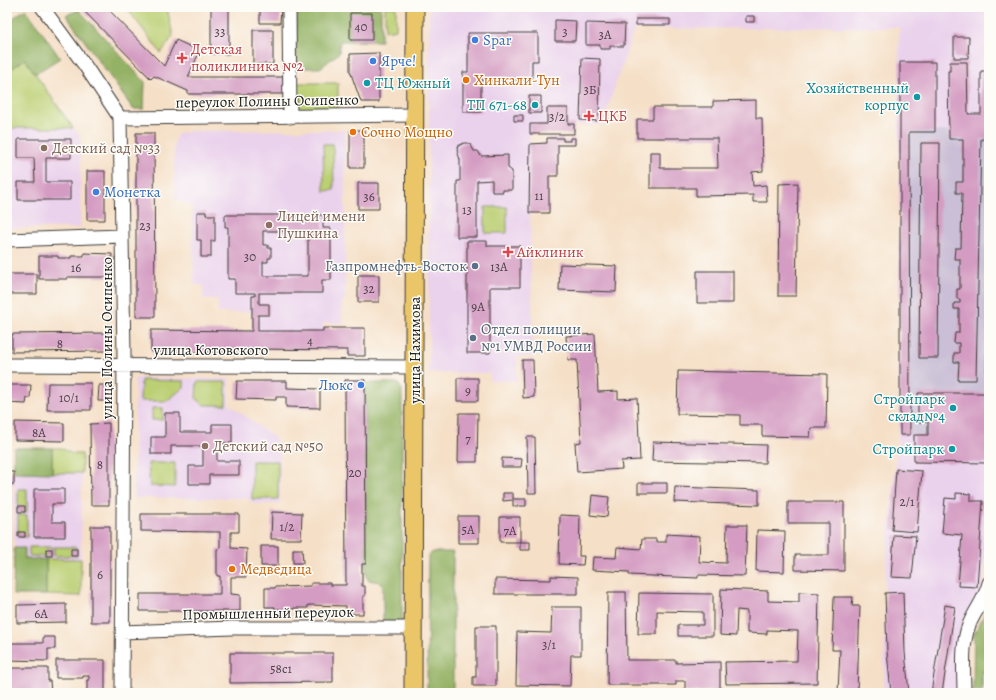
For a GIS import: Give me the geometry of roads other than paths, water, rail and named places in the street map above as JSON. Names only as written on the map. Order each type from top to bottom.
[{"type":"main road","name":"улица Нахимова","points":[[413,693],[415,7]]},
{"type":"street","points":[[42,7],[120,118]]},
{"type":"street","points":[[289,7],[290,117]]},
{"type":"street","name":"переулок Полины Осипенко","points":[[120,118],[415,115]]},
{"type":"street","name":"улица Полины Осипенко","points":[[120,118],[123,366],[122,693]]},
{"type":"street","points":[[7,240],[122,236]]},
{"type":"street","name":"улица Котовского","points":[[7,365],[415,367]]},
{"type":"street","points":[[964,693],[966,639],[969,625],[986,594],[989,584]]},
{"type":"street","name":"Промышленный переулок","points":[[122,632],[232,628],[413,628]]},
{"type":"place","name":"Spar","points":[[475,40]]},
{"type":"place","name":"Детская поликлиника №2","points":[[182,58]]},
{"type":"place","name":"Ярче!","points":[[373,61]]},
{"type":"place","name":"Хинкали-Тун","points":[[466,80]]},
{"type":"place","name":"ТЦ Южный","points":[[367,83]]},
{"type":"place","name":"Хозяйственный корпус","points":[[917,97]]},
{"type":"place","name":"ТП 671-68","points":[[535,105]]},
{"type":"place","name":"ЦКБ","points":[[589,116]]},
{"type":"place","name":"Сочно Мощно","points":[[353,132]]},
{"type":"place","name":"Детский сад №33","points":[[44,148]]},
{"type":"place","name":"Монетка","points":[[96,192]]},
{"type":"place","name":"Лицей имени Пушкина","points":[[269,225]]},
{"type":"place","name":"Айклиник","points":[[508,252]]},
{"type":"place","name":"Газпромнефть-Восток","points":[[475,266]]},
{"type":"place","name":"Отдел полиции №1 УМВД России","points":[[473,338]]},
{"type":"place","name":"Люкс","points":[[361,385]]},
{"type":"place","name":"Стройпарк склад№4","points":[[953,408]]},
{"type":"place","name":"Детский сад №50","points":[[205,446]]},
{"type":"place","name":"Стройпарк","points":[[952,449]]},
{"type":"place","name":"Медведица","points":[[232,569]]}]
